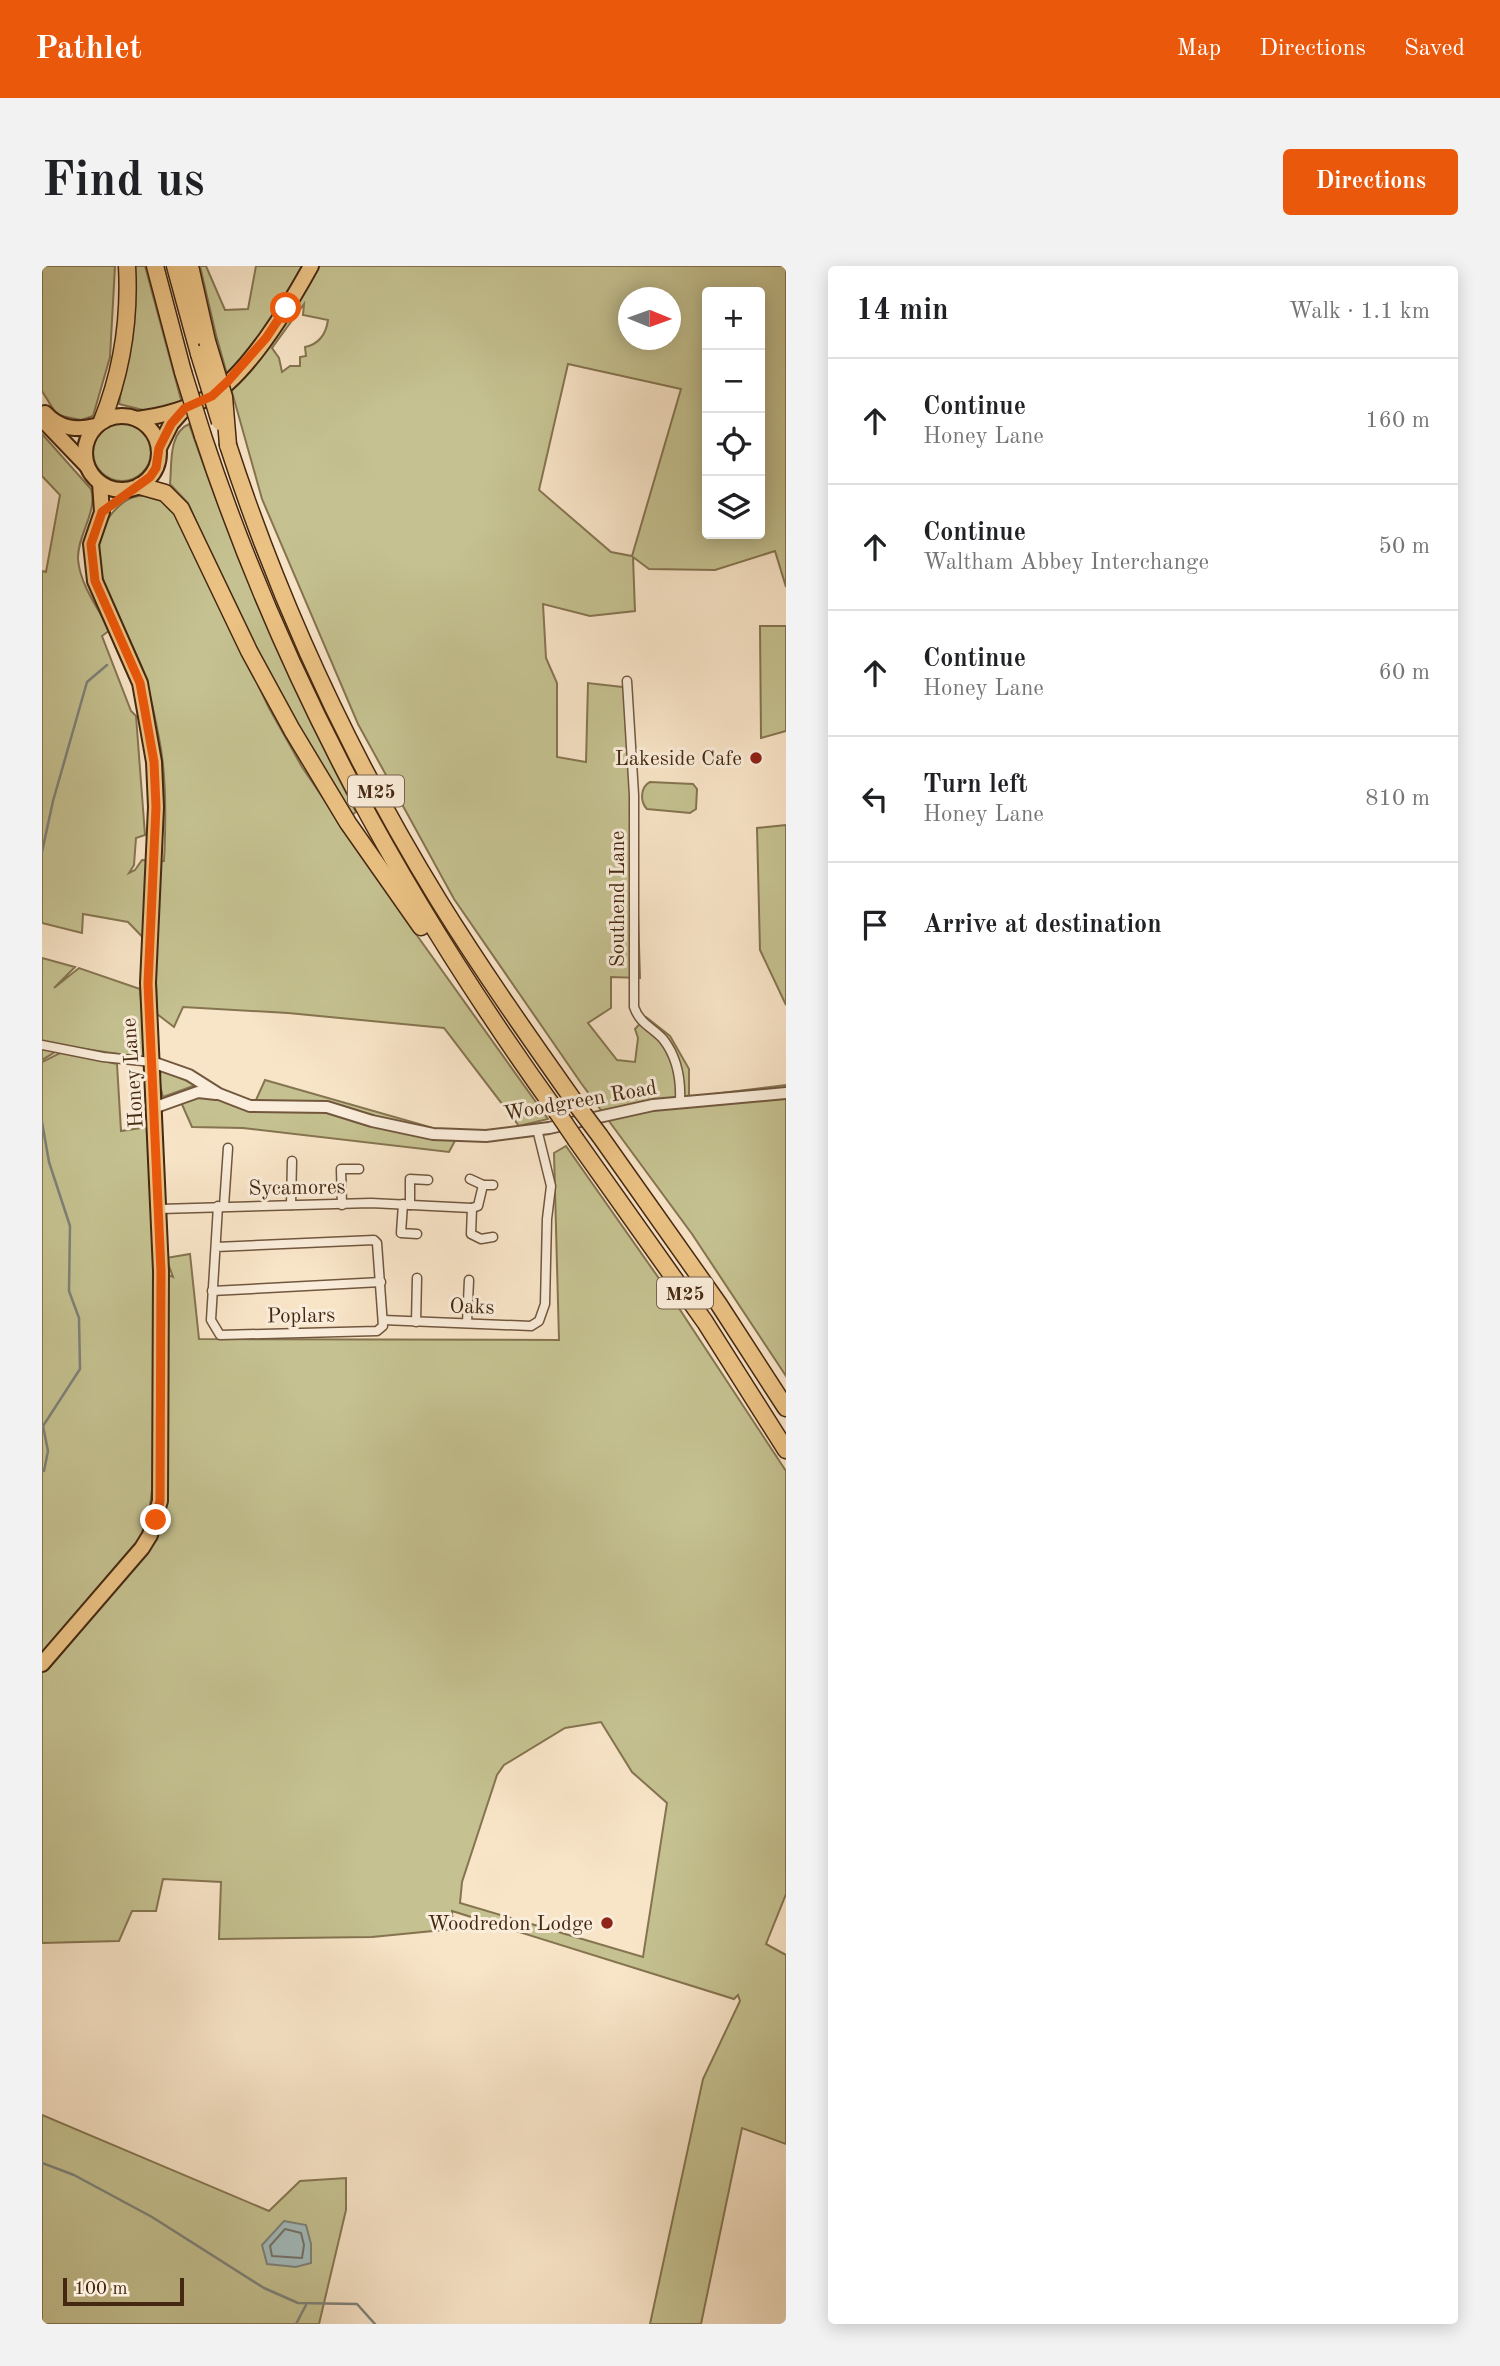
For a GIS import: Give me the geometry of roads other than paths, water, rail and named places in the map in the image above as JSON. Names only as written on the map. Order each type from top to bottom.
[{"type":"highway","points":[[99,424],[115,385],[123,347],[127,266]]},
{"type":"highway","name":"M25","points":[[155,266],[203,436],[251,568],[324,733],[386,850],[456,965],[705,1322],[786,1450]]},
{"type":"highway","name":"M25","points":[[175,266],[203,348],[228,445],[292,617],[376,792],[465,942],[718,1303],[786,1408]]},
{"type":"highway","name":"M25","points":[[190,266],[203,348]]},
{"type":"highway","name":"M25","points":[[135,488],[165,493],[181,509],[249,651],[319,778],[403,904],[456,965]]},
{"type":"main road","points":[[42,410],[52,420],[67,428],[81,430],[118,415],[137,419],[185,408],[212,396],[249,359],[286,308],[311,266]]},
{"type":"main road","points":[[102,512],[135,488],[156,468],[159,448],[171,424],[185,408]]},
{"type":"main road","points":[[42,419],[100,483],[113,489],[135,488]]},
{"type":"main road","points":[[137,419],[152,431],[159,448]]},
{"type":"main road","points":[[86,466],[85,443],[99,424]]},
{"type":"main road","name":"Honey Lane","points":[[42,1664],[132,1562],[150,1535],[160,1501],[160,1209],[148,977],[156,807],[154,762],[140,683],[95,581],[91,544],[102,512],[100,483]]},
{"type":"street","name":"Southend Lane","points":[[627,681],[634,795],[634,1007],[639,1020],[663,1039],[674,1059],[681,1075],[680,1101]]},
{"type":"street","points":[[42,1045],[103,1057],[152,1062]]},
{"type":"street","name":"Woodgreen Road","points":[[152,1062],[189,1075],[219,1094]]},
{"type":"street","name":"Woodgreen Road","points":[[156,1107],[198,1092],[219,1094],[264,1109],[327,1107],[372,1121],[433,1133],[486,1136],[537,1129],[680,1101],[786,1093]]},
{"type":"street","name":"Oaks","points":[[383,1320],[531,1326],[539,1321],[545,1304],[547,1219],[551,1186],[537,1129]]},
{"type":"street","points":[[228,1148],[212,1291],[381,1282]]},
{"type":"street","points":[[291,1205],[292,1161]]},
{"type":"street","points":[[342,1205],[341,1169],[359,1169]]},
{"type":"street","points":[[417,1234],[401,1233],[410,1179],[428,1180]]},
{"type":"street","points":[[470,1180],[483,1185],[493,1185]]},
{"type":"street","points":[[483,1185],[478,1206],[472,1208],[471,1234],[481,1239],[493,1237]]},
{"type":"street","name":"Sycamores","points":[[160,1209],[371,1203],[472,1208]]},
{"type":"street","points":[[216,1247],[374,1240],[377,1243],[383,1320]]},
{"type":"street","points":[[416,1322],[417,1278]]},
{"type":"street","points":[[467,1322],[469,1280]]},
{"type":"street","name":"Poplars","points":[[212,1291],[211,1320],[220,1335],[377,1331],[383,1326],[383,1320]]},
{"type":"water","points":[[284,2221],[306,2225],[311,2244],[311,2263],[296,2267],[267,2264],[262,2245]]},
{"type":"waterway","points":[[42,852],[53,801],[87,682],[107,665]]},
{"type":"waterway","points":[[42,1122],[49,1162],[70,1226],[69,1291],[79,1318],[80,1369],[43,1426],[48,1451],[44,1471]]},
{"type":"waterway","points":[[42,2163],[74,2175],[152,2217],[264,2288],[298,2303],[357,2304],[375,2324]]},
{"type":"waterway","points":[[296,2324],[306,2305]]},
{"type":"place","name":"Lakeside Cafe","points":[[756,758]]},
{"type":"place","name":"Woodredon Lodge","points":[[607,1923]]}]
